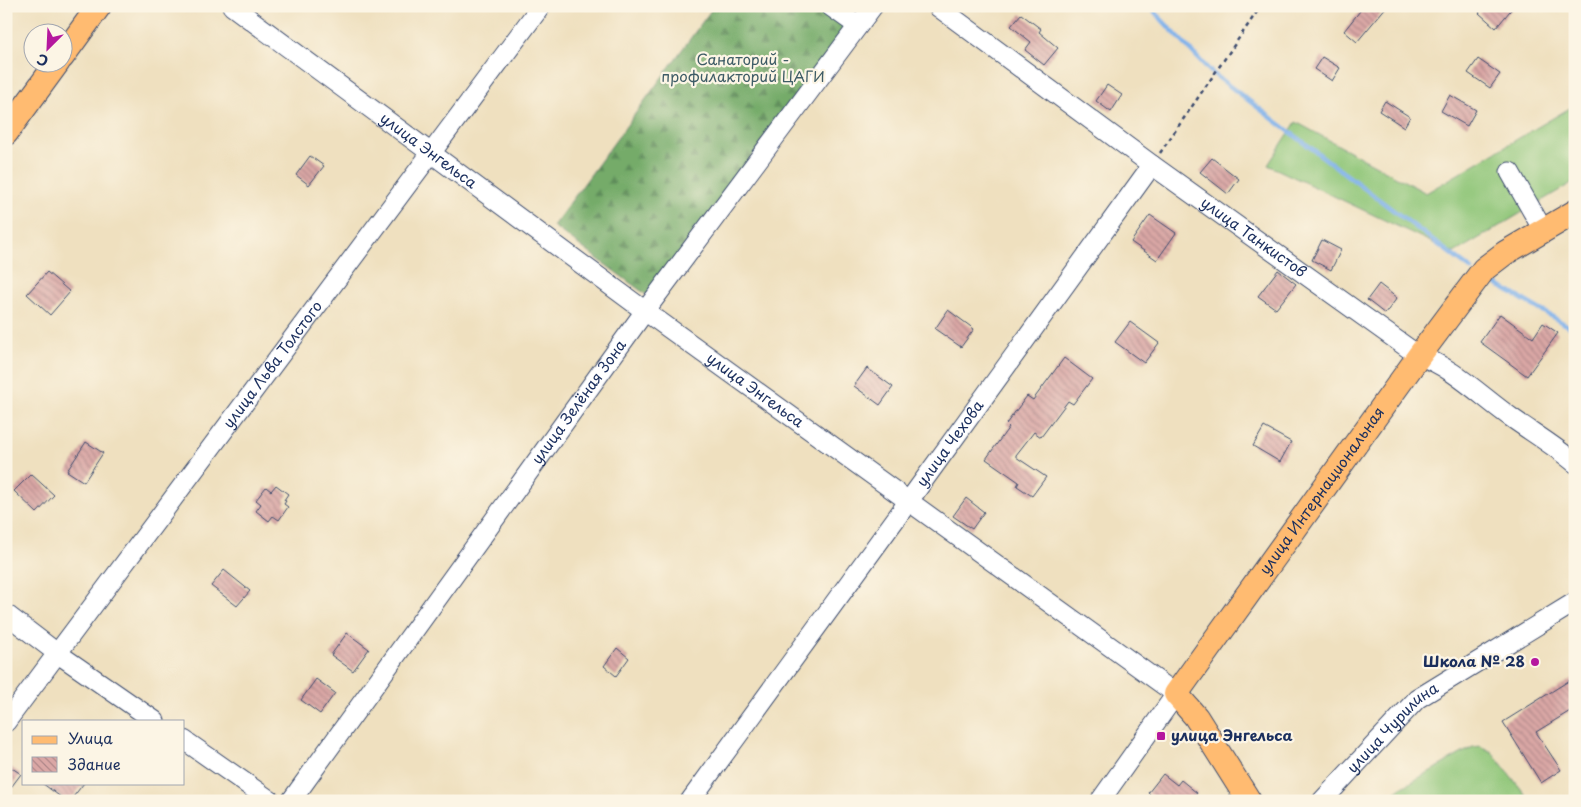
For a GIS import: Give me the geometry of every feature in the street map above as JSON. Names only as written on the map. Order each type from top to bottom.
[{"type":"main road","points":[[72,43],[99,6]]},
{"type":"main road","points":[[6,133],[51,72]]},
{"type":"main road","name":"улица Интернациональная","points":[[1176,694],[1419,356],[1484,269],[1505,253],[1575,212]]},
{"type":"main road","name":"улица Энгельса","points":[[1176,694],[1196,717],[1249,801]]},
{"type":"street","name":"улица Энгельса","points":[[232,6],[908,502],[1176,694]]},
{"type":"street","name":"улица Льва Толстого","points":[[6,722],[541,6]]},
{"type":"street","points":[[830,6],[858,26]]},
{"type":"street","name":"улица Зелёная Зона","points":[[291,801],[646,311],[873,6]]},
{"type":"street","name":"улица Танкистов","points":[[937,6],[1152,165],[1419,356],[1430,359],[1444,367],[1512,418],[1553,445],[1575,463]]},
{"type":"street","name":"улица Чехова","points":[[690,801],[1152,165]]},
{"type":"street","points":[[1510,172],[1543,230]]},
{"type":"street","name":"улица Чурилина","points":[[1322,801],[1417,699],[1575,602]]},
{"type":"street","points":[[6,614],[57,653],[154,720]]},
{"type":"street","name":"улица Интернациональная","points":[[1100,801],[1176,694]]},
{"type":"street","points":[[185,741],[271,801]]},
{"type":"path","points":[[1152,165],[1261,6]]},
{"type":"green space","name":"Санаторий - профилакторий ЦАГИ","points":[[714,6],[864,6],[648,296],[553,226]]},
{"type":"green space","points":[[1575,105],[1575,181],[1454,253],[1268,165],[1296,122],[1426,193]]},
{"type":"green space","points":[[1480,746],[1492,752],[1525,794],[1526,801],[1378,801],[1473,747]]},
{"type":"building","points":[[1364,6],[1387,6],[1357,42],[1344,31]]},
{"type":"building","points":[[1485,6],[1514,6],[1496,28],[1479,13]]},
{"type":"building","points":[[1021,14],[1041,29],[1039,32],[1058,48],[1044,65],[1025,50],[1031,42],[1011,26]]},
{"type":"building","points":[[1322,57],[1340,68],[1332,81],[1314,69]]},
{"type":"building","points":[[1478,59],[1500,74],[1490,88],[1468,73]]},
{"type":"building","points":[[1107,85],[1122,95],[1111,112],[1096,101]]},
{"type":"building","points":[[1450,95],[1476,110],[1467,126],[1441,111]]},
{"type":"building","points":[[1385,101],[1410,117],[1404,127],[1379,111]]},
{"type":"building","points":[[310,156],[324,166],[309,185],[296,175]]},
{"type":"building","points":[[1212,158],[1239,179],[1228,194],[1200,172]]},
{"type":"building","points":[[1150,215],[1176,233],[1157,260],[1131,242]]},
{"type":"building","points":[[1322,240],[1341,250],[1331,270],[1312,260]]},
{"type":"building","points":[[1278,270],[1296,284],[1276,309],[1258,296]]},
{"type":"building","points":[[47,272],[70,292],[50,315],[27,294]]},
{"type":"building","points":[[1379,284],[1397,298],[1385,314],[1367,300]]},
{"type":"building","points":[[948,310],[974,329],[961,347],[935,329]]},
{"type":"building","points":[[1500,314],[1533,338],[1543,323],[1558,333],[1527,376],[1480,342]]},
{"type":"building","points":[[1130,322],[1159,343],[1144,363],[1115,342]]},
{"type":"building","points":[[1064,358],[1092,379],[1073,404],[1068,401],[1041,437],[1034,432],[1016,455],[1016,457],[1046,477],[1032,496],[1017,486],[1019,482],[986,459],[1009,427],[1006,424],[1027,396],[1033,400]]},
{"type":"building","points":[[867,368],[893,387],[880,405],[854,386]]},
{"type":"building","points":[[1264,427],[1291,442],[1280,462],[1253,446]]},
{"type":"building","points":[[86,442],[103,453],[84,482],[67,471]]},
{"type":"building","points":[[31,474],[54,495],[37,513],[14,491]]},
{"type":"building","points":[[276,485],[288,494],[284,504],[288,507],[279,520],[273,516],[269,521],[256,511],[261,504],[256,500],[266,487],[271,491]]},
{"type":"building","points":[[966,498],[984,512],[972,529],[953,516]]},
{"type":"building","points":[[224,570],[250,591],[237,606],[211,586]]},
{"type":"building","points":[[347,633],[369,649],[353,671],[331,655]]},
{"type":"building","points":[[617,648],[629,658],[616,676],[604,666]]},
{"type":"building","points":[[1575,677],[1575,708],[1536,732],[1561,770],[1541,783],[1503,722]]},
{"type":"building","points":[[316,679],[335,693],[320,714],[301,700]]},
{"type":"building","points":[[6,764],[21,774],[6,794]]},
{"type":"building","points":[[1163,774],[1177,785],[1181,780],[1197,793],[1191,801],[1158,801],[1148,793]]},
{"type":"building","points":[[43,784],[83,784],[70,801],[66,801]]},
{"type":"waterway","points":[[1149,6],[1211,72],[1472,270]]},
{"type":"waterway","points":[[1491,281],[1575,330]]},
{"type":"place","name":"Школа № 28","points":[[1535,662]]},
{"type":"place","name":"улица Энгельса","points":[[1161,736]]}]
